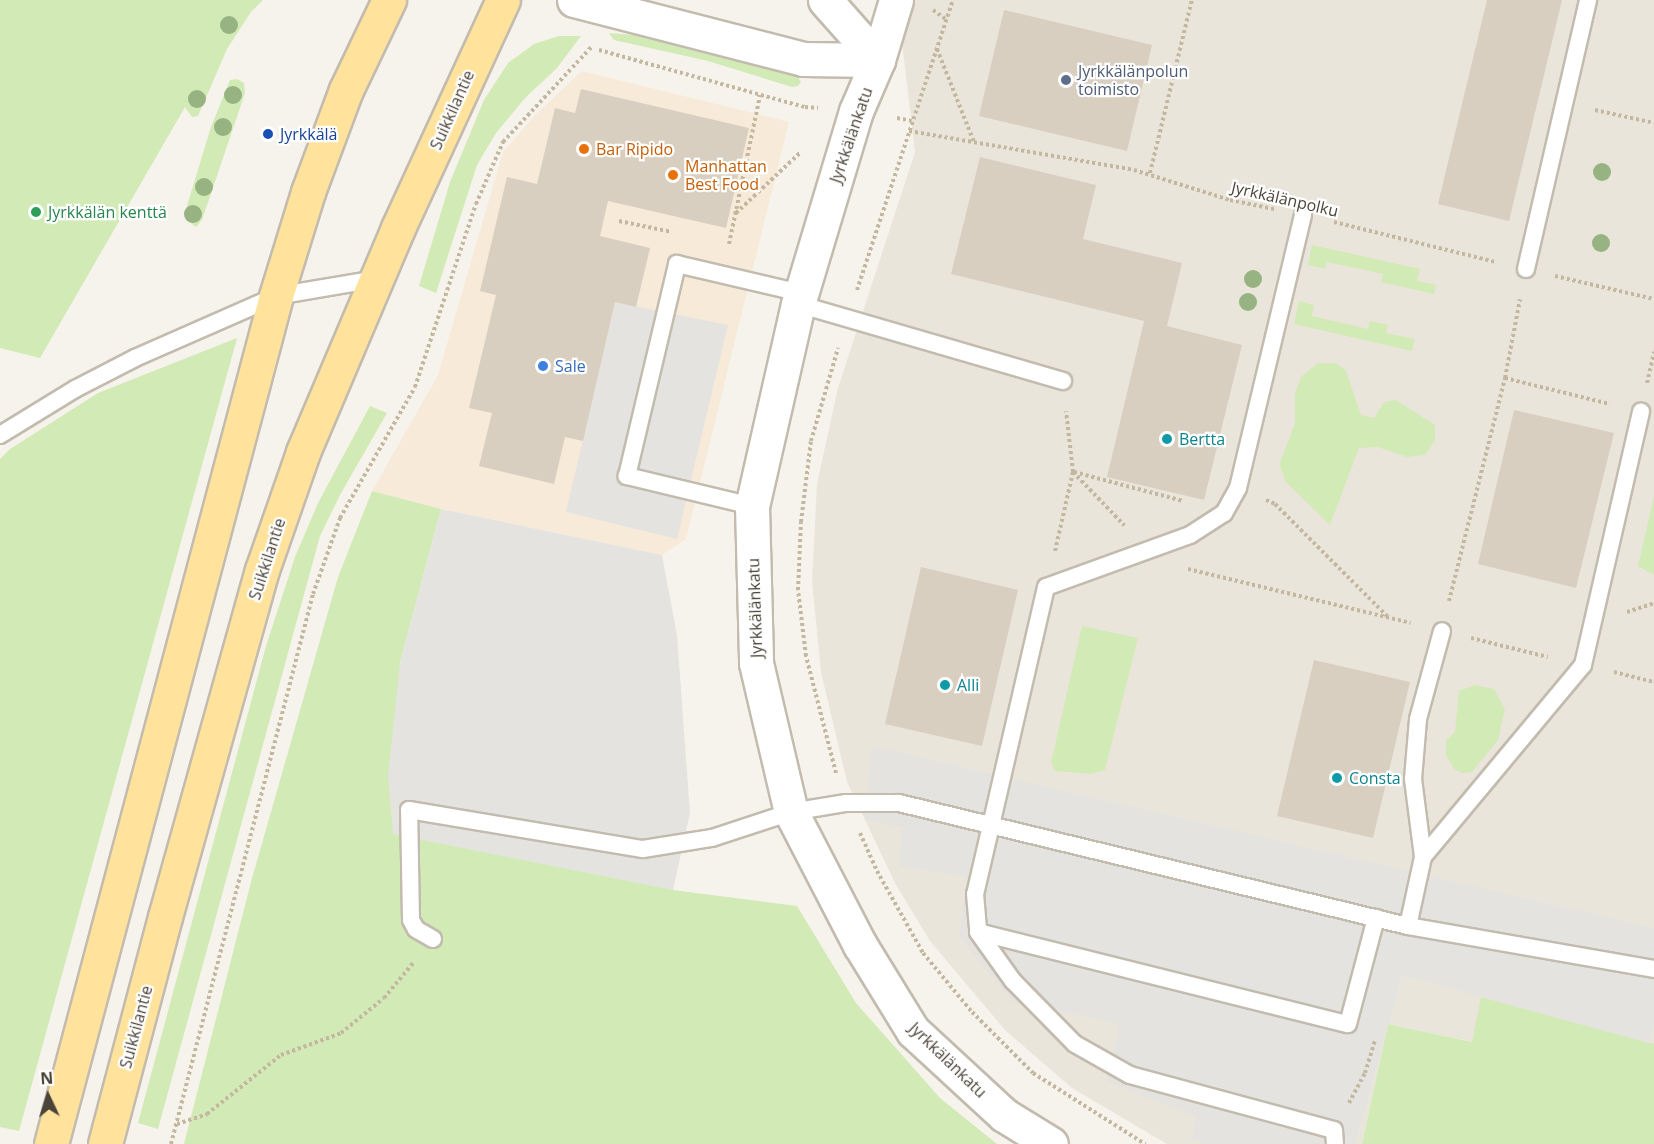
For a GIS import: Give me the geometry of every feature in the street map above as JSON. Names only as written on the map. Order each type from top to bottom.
[{"type":"main road","points":[[51,1144],[276,296],[308,192],[343,100],[390,0]]},
{"type":"main road","name":"Suikkilantie","points":[[105,1144],[165,917],[262,570],[303,452],[376,279],[503,0]]},
{"type":"street","points":[[573,0],[803,59],[878,60]]},
{"type":"street","points":[[825,0],[878,60]]},
{"type":"street","name":"Jyrkkälänkatu","points":[[896,0],[878,60],[856,111],[799,298],[752,506],[756,663],[791,812],[860,945],[913,1031],[1004,1115],[1051,1144]]},
{"type":"lane","points":[[1526,269],[1588,0]]},
{"type":"lane","points":[[1303,215],[1238,488],[1224,513],[1190,535],[1046,587],[975,894],[978,932],[1013,981],[1075,1044],[1130,1075],[1334,1130],[1335,1144]]},
{"type":"lane","points":[[752,506],[627,477],[677,264],[723,273],[799,298],[847,318],[1062,381]]},
{"type":"lane","points":[[0,435],[75,389],[135,358],[276,296],[376,279]]},
{"type":"lane","points":[[1423,857],[1583,665],[1641,412]]},
{"type":"lane","points":[[1408,926],[1423,857],[1413,779],[1418,719],[1442,631]]},
{"type":"lane","points":[[433,939],[416,929],[411,920],[409,810],[643,849],[712,838],[791,812],[846,802],[899,803],[1408,926],[1654,969]]},
{"type":"lane","points":[[978,932],[1348,1024],[1376,918]]},
{"type":"path","points":[[953,0],[847,318],[811,441],[801,522],[798,590],[809,667],[827,747],[846,802],[877,871],[922,953],[972,1012],[1033,1072],[1145,1144]]},
{"type":"path","points":[[1150,173],[1192,0]]},
{"type":"path","points":[[171,1144],[313,594],[340,518],[415,387],[492,163],[503,142],[592,48],[605,8]]},
{"type":"path","points":[[937,49],[975,142]]},
{"type":"path","points":[[723,273],[760,95]]},
{"type":"path","points":[[1564,104],[1654,123]]},
{"type":"path","name":"Jyrkkälänpolku","points":[[909,131],[1150,173],[1230,200],[1303,215],[1654,299]]},
{"type":"path","points":[[735,213],[803,150]]},
{"type":"path","points":[[1442,631],[1506,378],[1526,269]]},
{"type":"path","points":[[1506,378],[1641,412]]},
{"type":"path","points":[[1046,587],[1074,472],[1062,381]]},
{"type":"path","points":[[1074,472],[1224,513]]},
{"type":"path","points":[[1074,472],[1148,550],[1172,565],[1654,682]]},
{"type":"path","points":[[1238,488],[1275,504],[1389,618]]},
{"type":"path","points":[[177,1124],[207,1114],[281,1054],[341,1033],[384,998],[433,939]]},
{"type":"shaded area","points":[[897,0],[1654,0],[1654,1044],[1473,1042],[1388,1024],[1362,1144],[1167,1144],[1072,1088],[1005,1030],[930,941],[896,885],[847,782],[821,672],[812,581],[817,484],[838,388],[915,152]]},
{"type":"shaded area","points":[[582,71],[789,122],[686,539],[662,555],[441,509],[372,491],[438,375],[503,152],[538,112]]},
{"type":"shaded area","points":[[615,302],[728,325],[677,539],[566,512]]},
{"type":"shaded area","points":[[441,509],[662,555],[677,635],[690,813],[673,890],[393,834],[388,776],[400,663]]},
{"type":"shaded area","points":[[872,746],[1654,928],[1654,1022],[1649,1043],[1402,975],[1355,1144],[1207,1144],[1192,1140],[1195,1117],[1107,1081],[1120,1024],[1013,1002],[959,937],[967,877],[899,866],[903,827],[865,820]]},
{"type":"green space","points":[[0,0],[263,0],[251,12],[227,49],[198,116],[192,117],[185,107],[40,358],[0,348]]},
{"type":"green space","points":[[609,33],[662,37],[793,70],[801,82],[798,86],[792,87],[708,61],[614,40]]},
{"type":"green space","points":[[559,36],[581,36],[557,68],[526,97],[496,133],[477,165],[436,293],[419,286],[450,182],[484,100],[508,63],[534,44]]},
{"type":"green space","points":[[237,79],[244,83],[245,93],[202,220],[196,227],[185,219],[186,209],[211,127],[230,80]]},
{"type":"green space","points":[[1312,245],[1420,269],[1417,281],[1436,285],[1434,294],[1381,282],[1383,274],[1327,262],[1325,269],[1308,265]]},
{"type":"green space","points":[[1299,301],[1314,305],[1312,316],[1368,329],[1370,321],[1388,325],[1386,333],[1415,339],[1412,351],[1294,324]]},
{"type":"green space","points":[[237,338],[19,1131],[0,1127],[0,459],[10,449],[98,393]]},
{"type":"green space","points":[[1318,363],[1336,363],[1346,371],[1361,415],[1374,418],[1384,402],[1396,400],[1435,425],[1435,440],[1425,455],[1407,457],[1378,447],[1359,448],[1330,525],[1286,482],[1279,464],[1295,424],[1295,392],[1302,376]]},
{"type":"green space","points":[[370,406],[387,413],[340,495],[320,536],[158,1129],[138,1123],[266,646],[295,557],[318,503]]},
{"type":"green space","points":[[372,491],[441,509],[400,663],[673,890],[797,906],[856,1003],[940,1098],[997,1144],[184,1144],[251,882],[338,577]]},
{"type":"green space","points":[[1654,496],[1654,575],[1638,566]]},
{"type":"green space","points":[[1082,626],[1138,638],[1105,770],[1091,774],[1055,771],[1051,763]]},
{"type":"green space","points":[[1475,685],[1494,689],[1505,709],[1498,740],[1472,772],[1463,773],[1454,769],[1446,755],[1446,740],[1455,732],[1459,691]]},
{"type":"green space","points":[[1481,997],[1654,1044],[1654,1144],[1362,1144],[1388,1024],[1472,1042]]},
{"type":"building","points":[[1487,0],[1562,0],[1509,221],[1438,204]]},
{"type":"building","name":"Jyrkkälänpolun toimisto","points":[[1004,10],[1152,45],[1127,151],[979,116]]},
{"type":"building","points":[[581,89],[749,128],[726,228],[608,201],[600,236],[650,248],[636,307],[615,302],[583,441],[565,437],[554,484],[479,466],[492,413],[469,408],[496,295],[480,291],[507,177],[537,184],[555,108],[575,113]]},
{"type":"building","points":[[980,157],[1096,185],[1083,239],[1182,263],[1167,326],[1242,345],[1204,500],[1107,477],[1144,321],[951,274]]},
{"type":"building","points":[[1514,410],[1614,433],[1576,588],[1478,564]]},
{"type":"building","name":"Alli","points":[[921,567],[1018,590],[982,746],[885,724]]},
{"type":"building","name":"Consta","points":[[1314,660],[1410,682],[1373,838],[1277,816]]},
{"type":"place","name":"Jyrkkälänpolun toimisto","points":[[1066,80]]},
{"type":"place","name":"Jyrkkälä","points":[[268,134]]},
{"type":"place","name":"Bar Ripido","points":[[584,149]]},
{"type":"place","name":"Manhattan Best Food","points":[[673,175]]},
{"type":"place","name":"Jyrkkälän kenttä","points":[[36,212]]},
{"type":"place","name":"Sale","points":[[543,366]]},
{"type":"place","name":"Bertta","points":[[1167,439]]},
{"type":"place","name":"Alli","points":[[945,685]]},
{"type":"place","name":"Consta","points":[[1337,778]]}]
